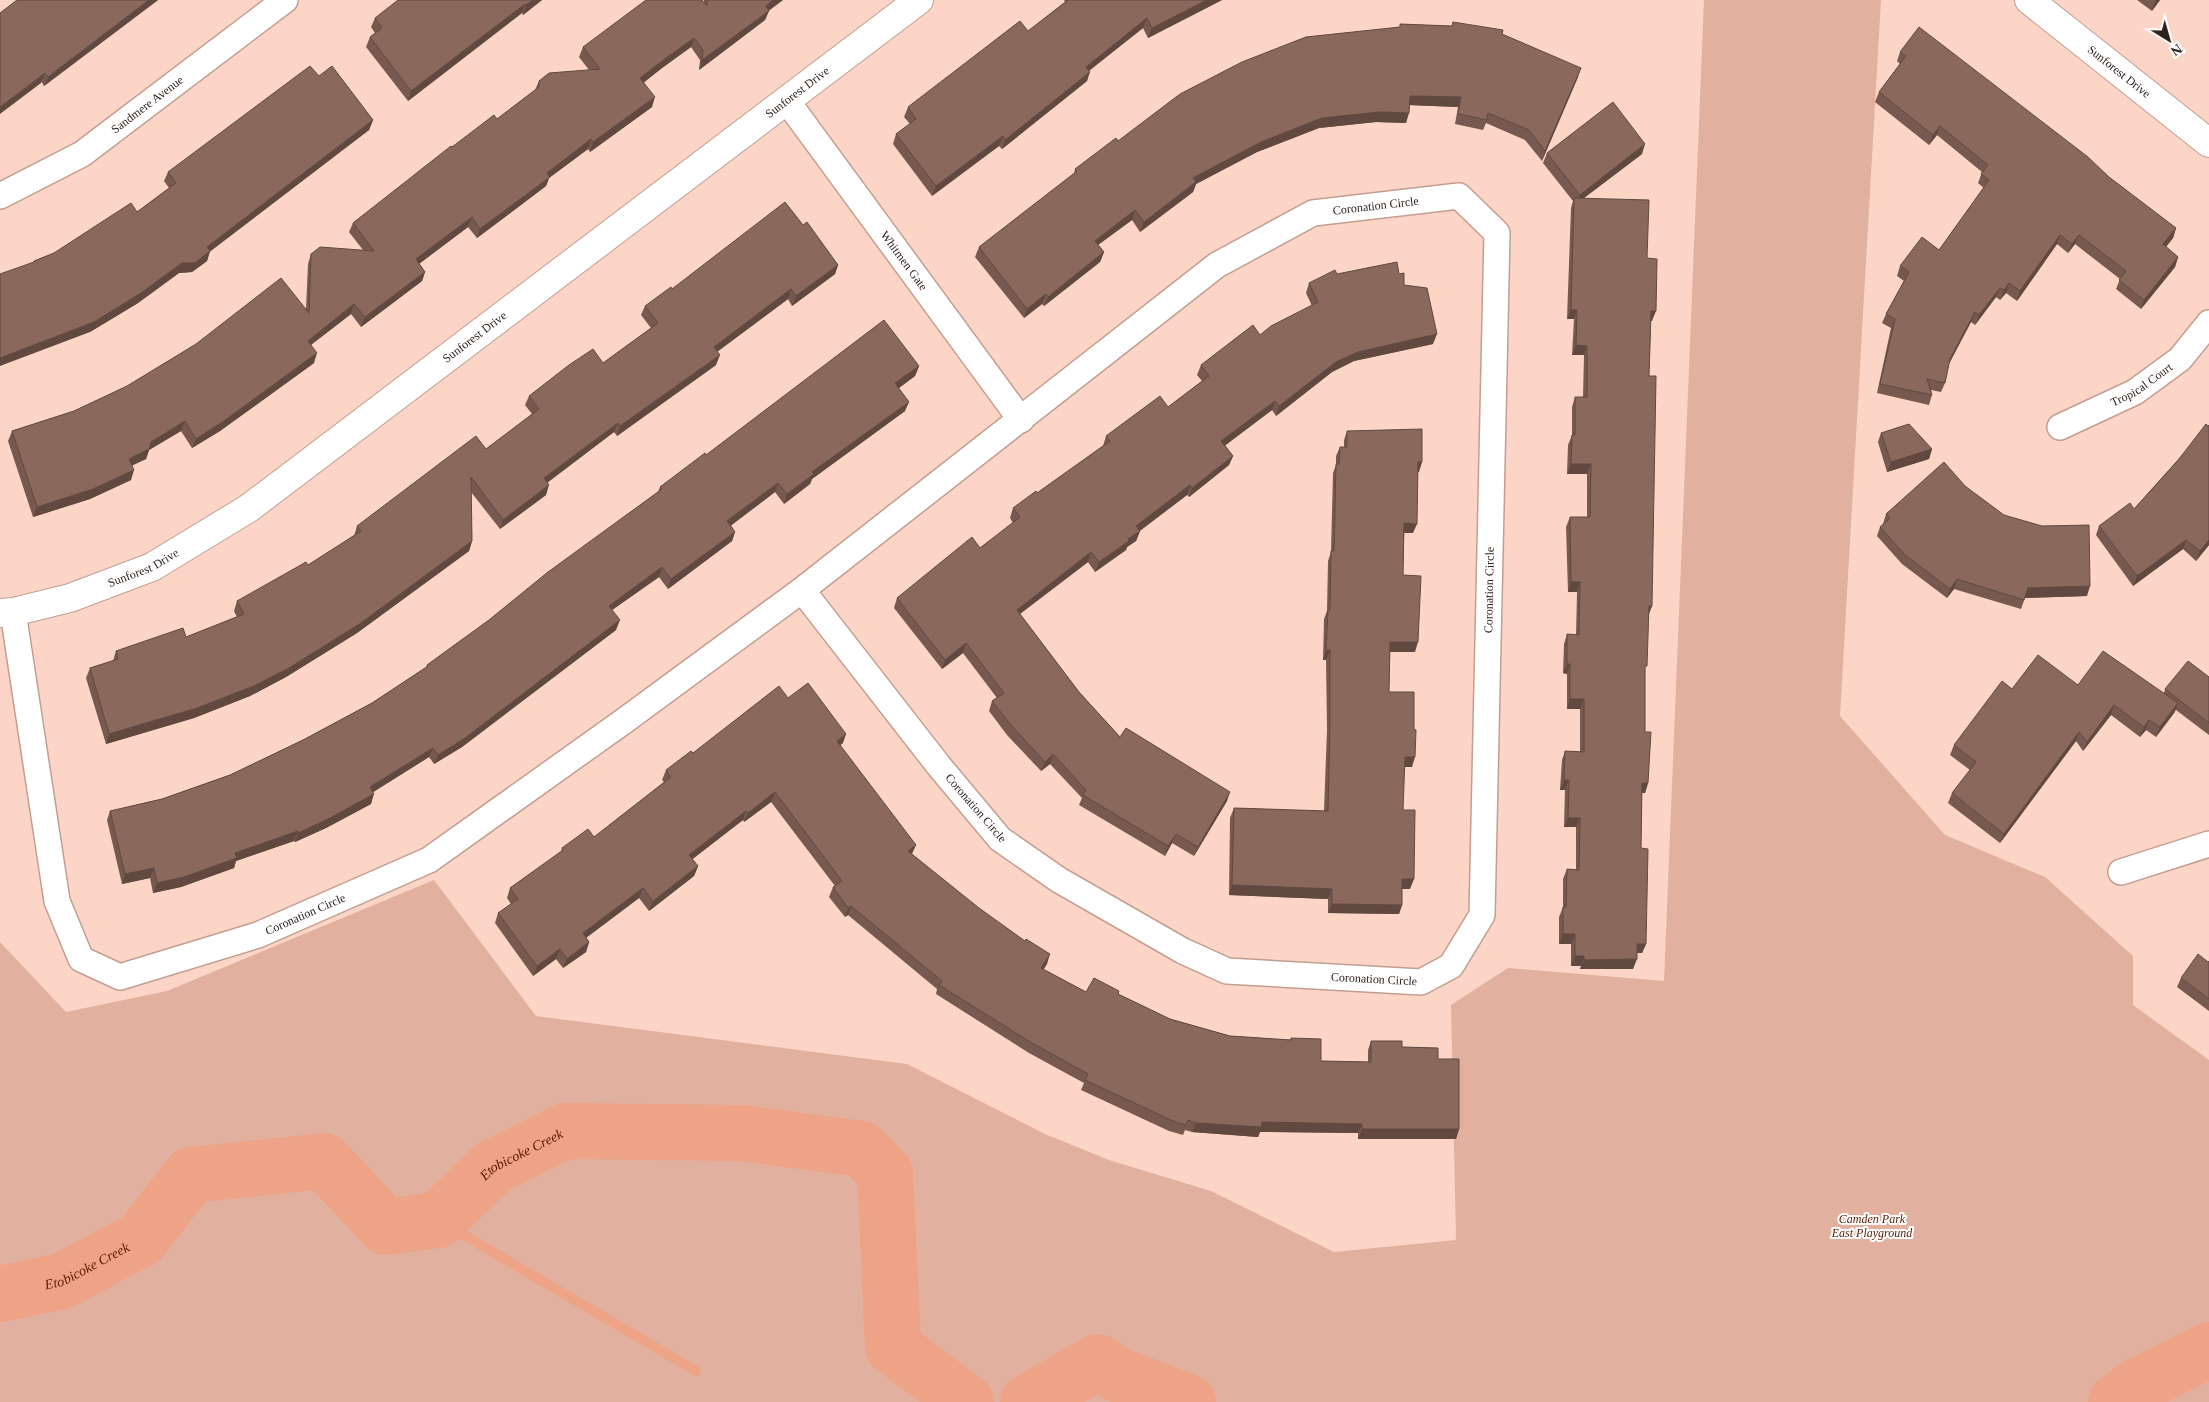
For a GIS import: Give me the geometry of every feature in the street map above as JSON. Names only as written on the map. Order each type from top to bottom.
[{"type":"street","name":"Sandmere Avenue","points":[[0,196],[82,154],[285,0]]},
{"type":"street","name":"Sunforest Drive","points":[[7,613],[70,598],[152,567],[249,508],[919,0]]},
{"type":"street","name":"Sunforest Drive","points":[[2029,0],[2209,143]]},
{"type":"street","name":"Whitmen Gate","points":[[787,101],[1021,420]]},
{"type":"street","name":"Coronation Circle","points":[[7,613],[57,901],[80,960],[120,977],[258,935],[429,860],[624,722],[802,590],[1217,265],[1313,213],[1459,196],[1497,233],[1482,915],[1451,966],[1421,982],[1227,971],[1183,951],[1059,880],[1000,839],[939,766],[802,590]]},
{"type":"street","name":"Tropical Court","points":[[2060,427],[2135,392],[2180,359],[2209,323]]},
{"type":"street","points":[[2121,872],[2209,844]]},
{"type":"green space","name":"Camden Park East Playground","points":[[1704,0],[1881,0],[1840,716],[1945,835],[2045,877],[2133,956],[2133,1005],[2209,1060],[2209,1402],[0,1402],[0,942],[66,1012],[167,991],[434,880],[536,1016],[907,1064],[1045,1134],[1109,1160],[1211,1191],[1334,1252],[1456,1240],[1451,1005],[1508,968],[1664,981]]},
{"type":"building","points":[[17,0],[149,0],[48,77],[45,73],[0,107],[0,13]]},
{"type":"building","points":[[398,0],[533,0],[525,4],[411,91],[370,37],[382,28],[375,18]]},
{"type":"building","points":[[646,0],[702,0],[707,6],[707,0],[773,0],[766,6],[769,11],[702,60],[703,50],[694,38],[666,58],[640,78],[655,97],[593,142],[591,139],[547,173],[550,177],[480,229],[472,217],[416,259],[425,272],[365,317],[354,304],[308,341],[317,353],[224,421],[196,439],[185,421],[151,442],[149,449],[129,459],[134,470],[93,489],[37,507],[12,431],[74,411],[127,386],[196,344],[281,278],[309,313],[311,254],[320,247],[374,251],[353,223],[451,146],[494,115],[497,119],[539,87],[539,81],[549,73],[600,69],[583,47]]},
{"type":"building","points":[[1068,0],[1207,0],[1152,28],[1147,18],[1086,67],[1090,72],[1005,140],[1003,136],[936,186],[896,134],[916,119],[908,107],[1020,21],[1028,31]]},
{"type":"building","points":[[1453,22],[1503,30],[1502,34],[1581,68],[1545,151],[1529,130],[1488,113],[1487,120],[1458,114],[1461,97],[1410,96],[1409,113],[1379,112],[1322,118],[1261,142],[1193,178],[1196,182],[1144,222],[1135,210],[1095,241],[1104,252],[1048,297],[1046,294],[1027,309],[979,247],[1077,171],[1075,169],[1116,138],[1118,141],[1180,94],[1242,62],[1306,37],[1400,27],[1400,24],[1452,26]]},
{"type":"building","points":[[1919,27],[2088,157],[2109,177],[2176,228],[2163,244],[2178,257],[2144,300],[2119,280],[2126,271],[2079,235],[2072,244],[2060,235],[2020,291],[2009,283],[2004,290],[2000,288],[1979,315],[1975,312],[1950,359],[1945,383],[1927,379],[1932,395],[1880,384],[1895,319],[1886,314],[1909,272],[1900,266],[1922,237],[1939,250],[1989,180],[1981,174],[1988,165],[1940,126],[1933,135],[1879,92],[1906,56],[1900,52]]},
{"type":"building","points":[[310,66],[319,76],[332,66],[373,120],[207,247],[210,251],[195,263],[182,263],[141,293],[94,322],[0,358],[0,274],[54,253],[131,203],[137,212],[176,183],[168,172]]},
{"type":"building","points":[[1613,102],[1645,144],[1580,195],[1547,153]]},
{"type":"building","points":[[1574,198],[1649,200],[1647,258],[1657,259],[1656,311],[1651,311],[1649,376],[1656,376],[1652,606],[1649,606],[1647,666],[1645,666],[1645,732],[1651,732],[1648,783],[1642,783],[1641,848],[1648,849],[1646,944],[1637,944],[1637,959],[1584,960],[1584,956],[1575,956],[1575,934],[1563,934],[1563,907],[1566,907],[1567,869],[1579,870],[1580,818],[1568,818],[1569,780],[1564,780],[1565,751],[1584,752],[1584,699],[1570,699],[1570,664],[1567,664],[1567,634],[1579,635],[1580,582],[1571,582],[1570,517],[1590,517],[1591,464],[1571,464],[1572,435],[1575,435],[1575,397],[1587,397],[1587,346],[1576,345],[1577,310],[1571,310]]},
{"type":"building","points":[[785,202],[803,225],[807,222],[838,265],[796,296],[791,289],[714,347],[720,355],[620,426],[618,423],[544,478],[549,485],[503,520],[471,477],[472,541],[361,623],[289,668],[254,686],[197,708],[109,734],[90,668],[118,659],[116,651],[183,628],[186,637],[244,614],[237,601],[306,562],[308,565],[361,531],[357,526],[476,436],[486,449],[539,409],[529,396],[569,365],[593,349],[603,363],[658,323],[645,306],[671,287],[672,289]]},
{"type":"building","points":[[1397,262],[1399,274],[1404,273],[1404,285],[1427,288],[1437,334],[1358,352],[1336,362],[1279,406],[1275,401],[1221,441],[1233,456],[1192,488],[1190,485],[1136,526],[1140,531],[1128,539],[1129,541],[1099,562],[1091,552],[1017,610],[1079,692],[1120,737],[1126,728],[1230,792],[1198,847],[1176,834],[1168,846],[1083,795],[1086,790],[1053,754],[1045,762],[992,701],[1004,693],[966,643],[945,660],[897,598],[972,537],[980,548],[1020,517],[1013,508],[1110,441],[1106,436],[1160,396],[1168,407],[1209,376],[1201,365],[1253,325],[1260,335],[1271,326],[1318,302],[1309,283],[1335,270],[1337,274]]},
{"type":"building","points":[[884,320],[919,366],[895,383],[909,402],[812,472],[814,474],[787,494],[778,483],[727,521],[735,532],[671,579],[662,567],[609,606],[620,620],[465,738],[438,755],[433,748],[370,787],[374,794],[330,818],[298,833],[298,831],[235,853],[237,858],[184,877],[157,883],[154,868],[125,874],[110,811],[162,799],[230,775],[303,740],[372,703],[428,666],[548,572],[662,489],[660,487],[705,453],[706,455]]},
{"type":"building","points":[[1909,424],[1932,449],[1891,462],[1881,433]]},
{"type":"building","points":[[2206,424],[2209,425],[2209,540],[2200,551],[2186,540],[2137,576],[2099,526],[2130,503],[2134,509],[2179,459]]},
{"type":"building","points":[[1422,429],[1422,462],[1418,462],[1417,524],[1404,523],[1403,575],[1421,576],[1418,642],[1390,642],[1389,692],[1414,692],[1415,757],[1405,757],[1403,810],[1415,810],[1414,879],[1402,879],[1402,905],[1332,904],[1332,889],[1232,885],[1234,808],[1328,811],[1330,650],[1326,650],[1328,610],[1330,610],[1331,551],[1334,551],[1336,464],[1339,464],[1340,447],[1347,447],[1347,431]]},
{"type":"building","points":[[1944,462],[1965,486],[2004,515],[2042,526],[2089,525],[2090,586],[2028,588],[2024,600],[1957,579],[1950,589],[1905,555],[1880,527],[1890,518],[1886,514]]},
{"type":"building","points":[[2103,651],[2178,703],[2160,727],[2149,720],[2144,727],[2114,705],[2087,742],[2079,732],[2004,834],[1952,793],[1976,762],[1954,745],[2002,681],[2012,689],[2038,655],[2078,685]]},
{"type":"building","points":[[2188,661],[2209,677],[2209,723],[2165,689]]},
{"type":"building","points":[[808,683],[846,734],[837,741],[916,845],[908,851],[979,908],[1025,941],[1026,939],[1050,954],[1041,968],[1086,992],[1094,978],[1119,991],[1118,994],[1170,1019],[1230,1036],[1291,1040],[1291,1038],[1321,1039],[1321,1061],[1371,1062],[1371,1041],[1402,1041],[1402,1047],[1438,1048],[1438,1059],[1459,1059],[1459,1129],[1362,1129],[1362,1124],[1262,1122],[1261,1127],[1196,1123],[1188,1120],[1186,1125],[1173,1121],[1085,1080],[1088,1074],[1032,1043],[939,985],[942,981],[851,906],[848,908],[833,887],[842,881],[775,792],[748,813],[746,811],[689,855],[698,866],[653,901],[643,888],[583,933],[589,942],[567,959],[560,949],[537,966],[498,913],[518,899],[510,888],[563,850],[562,848],[588,829],[594,837],[671,777],[666,770],[691,751],[693,753],[779,686],[788,698]]},
{"type":"building","points":[[2198,954],[2209,961],[2209,999],[2181,978]]},
{"type":"waterway","name":"Etobicoke Creek","points":[[0,1294],[62,1281],[141,1239],[191,1175],[324,1161],[386,1227],[438,1220],[493,1167],[565,1131],[742,1133],[862,1149],[885,1173],[893,1347],[966,1402]]},
{"type":"waterway","points":[[438,1220],[696,1371]]},
{"type":"waterway","name":"Etobicoke Creek","points":[[2116,1402],[2139,1385],[2209,1350]]},
{"type":"waterway","name":"Etobicoke Creek","points":[[1028,1402],[1098,1362],[1118,1375],[1188,1402]]}]
